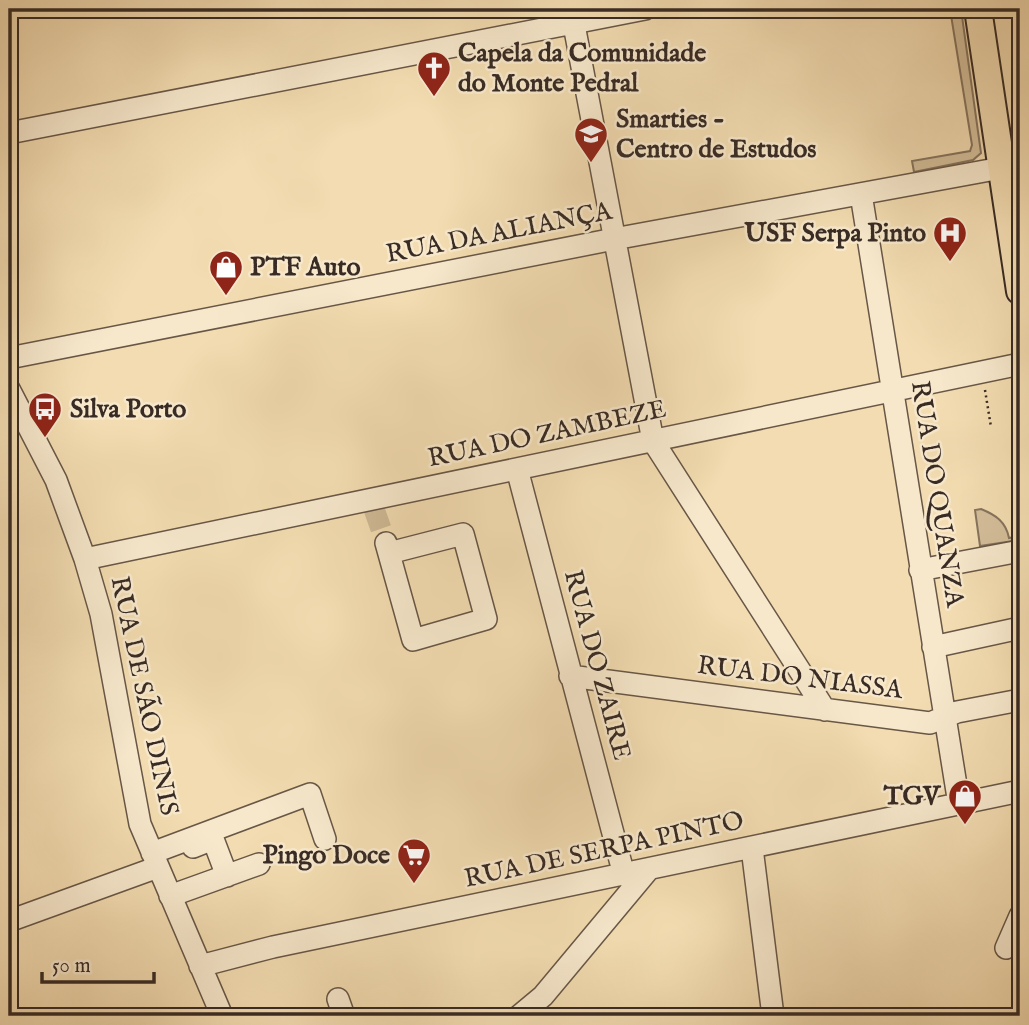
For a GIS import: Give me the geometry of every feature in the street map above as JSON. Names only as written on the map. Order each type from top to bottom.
[{"type":"main road","points":[[978,9],[1020,291]]},
{"type":"street","points":[[9,133],[573,16],[645,9]]},
{"type":"street","points":[[573,16],[653,441],[825,710]]},
{"type":"street","name":"RUA DA ALIANÇA","points":[[9,358],[614,239],[1000,168]]},
{"type":"street","name":"RUA DO QUANZA","points":[[861,194],[958,804]]},
{"type":"street","name":"RUA DO ZAMBEZE","points":[[85,559],[373,504],[517,468],[1020,364]]},
{"type":"street","name":"RUA DE SÃO DINIS","points":[[9,389],[56,480],[85,559],[101,614],[141,824],[222,1016]]},
{"type":"street","name":"RUA DO ZAIRE","points":[[517,468],[624,874]]},
{"type":"street","points":[[463,534],[486,619],[413,640],[387,548],[463,534]]},
{"type":"street","points":[[920,570],[1020,551]]},
{"type":"street","points":[[933,647],[1020,628]]},
{"type":"street","name":"RUA DO NIASSA","points":[[570,676],[930,723],[943,720],[957,712],[1020,700]]},
{"type":"street","name":"RUA DE SERPA PINTO","points":[[200,966],[273,947],[1020,791]]},
{"type":"street","points":[[9,921],[310,794],[325,839]]},
{"type":"street","points":[[155,860],[213,839],[227,876]]},
{"type":"street","points":[[752,848],[773,1016]]},
{"type":"street","points":[[170,896],[259,864]]},
{"type":"street","points":[[519,1016],[544,996],[649,869]]},
{"type":"street","points":[[1006,948],[1020,916]]},
{"type":"path","points":[[982,373],[991,427]]},
{"type":"shaded area","points":[[950,9],[961,9],[981,153],[973,160],[914,172],[912,161],[970,151],[972,145]]},
{"type":"shaded area","points":[[981,509],[1000,520],[1009,538],[1020,536],[1020,540],[980,546],[975,510]]},
{"type":"tunnel","points":[[374,509],[386,543]]},
{"type":"place","name":"Capela da Comunidade do Monte Pedral","points":[[434,98]]},
{"type":"place","name":"Smarties - Centro de Estudos","points":[[591,164]]},
{"type":"place","name":"USF Serpa Pinto","points":[[950,263]]},
{"type":"place","name":"PTF Auto","points":[[226,297]]},
{"type":"place","name":"Silva Porto","points":[[45,439]]},
{"type":"place","name":"TGV","points":[[965,826]]},
{"type":"place","name":"Pingo Doce","points":[[414,885]]}]
